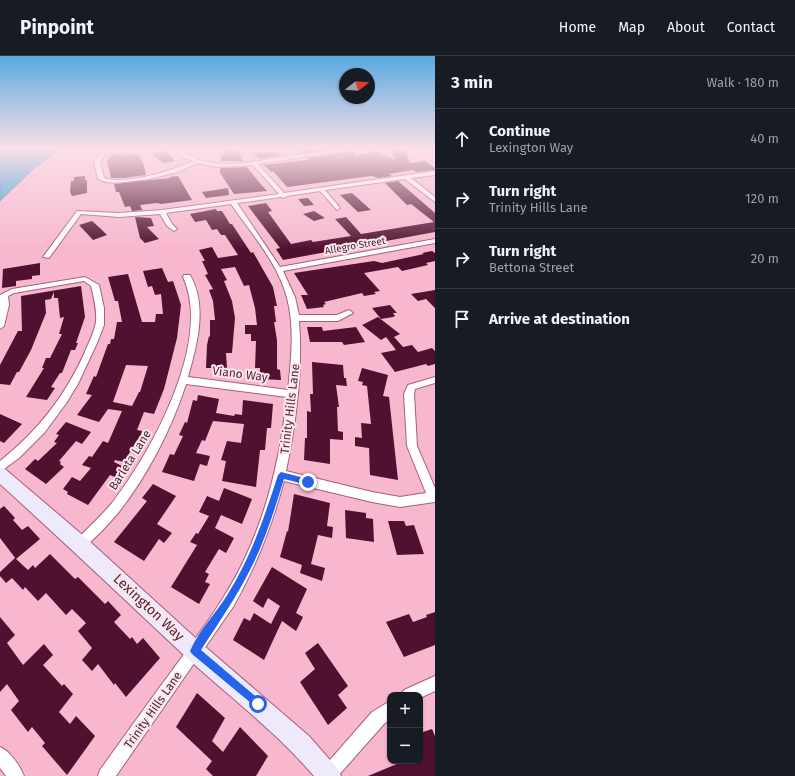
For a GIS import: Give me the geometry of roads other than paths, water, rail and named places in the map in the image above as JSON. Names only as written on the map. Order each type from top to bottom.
[{"type":"street","points":[[271,182],[284,196]]},
{"type":"street","points":[[47,257],[79,212],[119,215],[162,212],[232,201],[284,196],[376,182]]},
{"type":"street","points":[[412,182],[435,200]]},
{"type":"street","points":[[322,190],[337,208]]},
{"type":"street","name":"Trinity Hills Lane","points":[[106,776],[195,651],[233,594],[250,562],[266,523],[281,475],[290,424],[296,354],[295,318],[291,299],[279,269],[232,201]]},
{"type":"street","points":[[162,212],[169,225],[174,229]]},
{"type":"street","name":"Allegro Street","points":[[279,269],[435,241]]},
{"type":"street","name":"Barleta Lane","points":[[80,544],[113,510],[148,458],[170,419],[184,380],[193,339],[196,313],[191,284],[187,277]]},
{"type":"street","points":[[0,326],[5,305],[4,295],[12,291],[85,280],[95,285],[100,306],[98,330],[72,390],[54,415],[30,442],[0,467]]},
{"type":"street","points":[[295,318],[338,318],[349,313]]},
{"type":"street","name":"Viano Way","points":[[184,380],[292,394]]},
{"type":"street","points":[[281,475],[372,497],[400,502],[434,497],[412,446],[409,394],[411,387],[435,380]]},
{"type":"street","name":"Lexington Way","points":[[0,474],[80,544],[195,651],[301,744],[329,775]]},
{"type":"street","points":[[416,692],[435,683]]},
{"type":"street","points":[[329,775],[378,718],[387,711]]},
{"type":"street","points":[[0,755],[16,776]]},
{"type":"water","points":[[0,182],[20,182],[0,201]]}]
